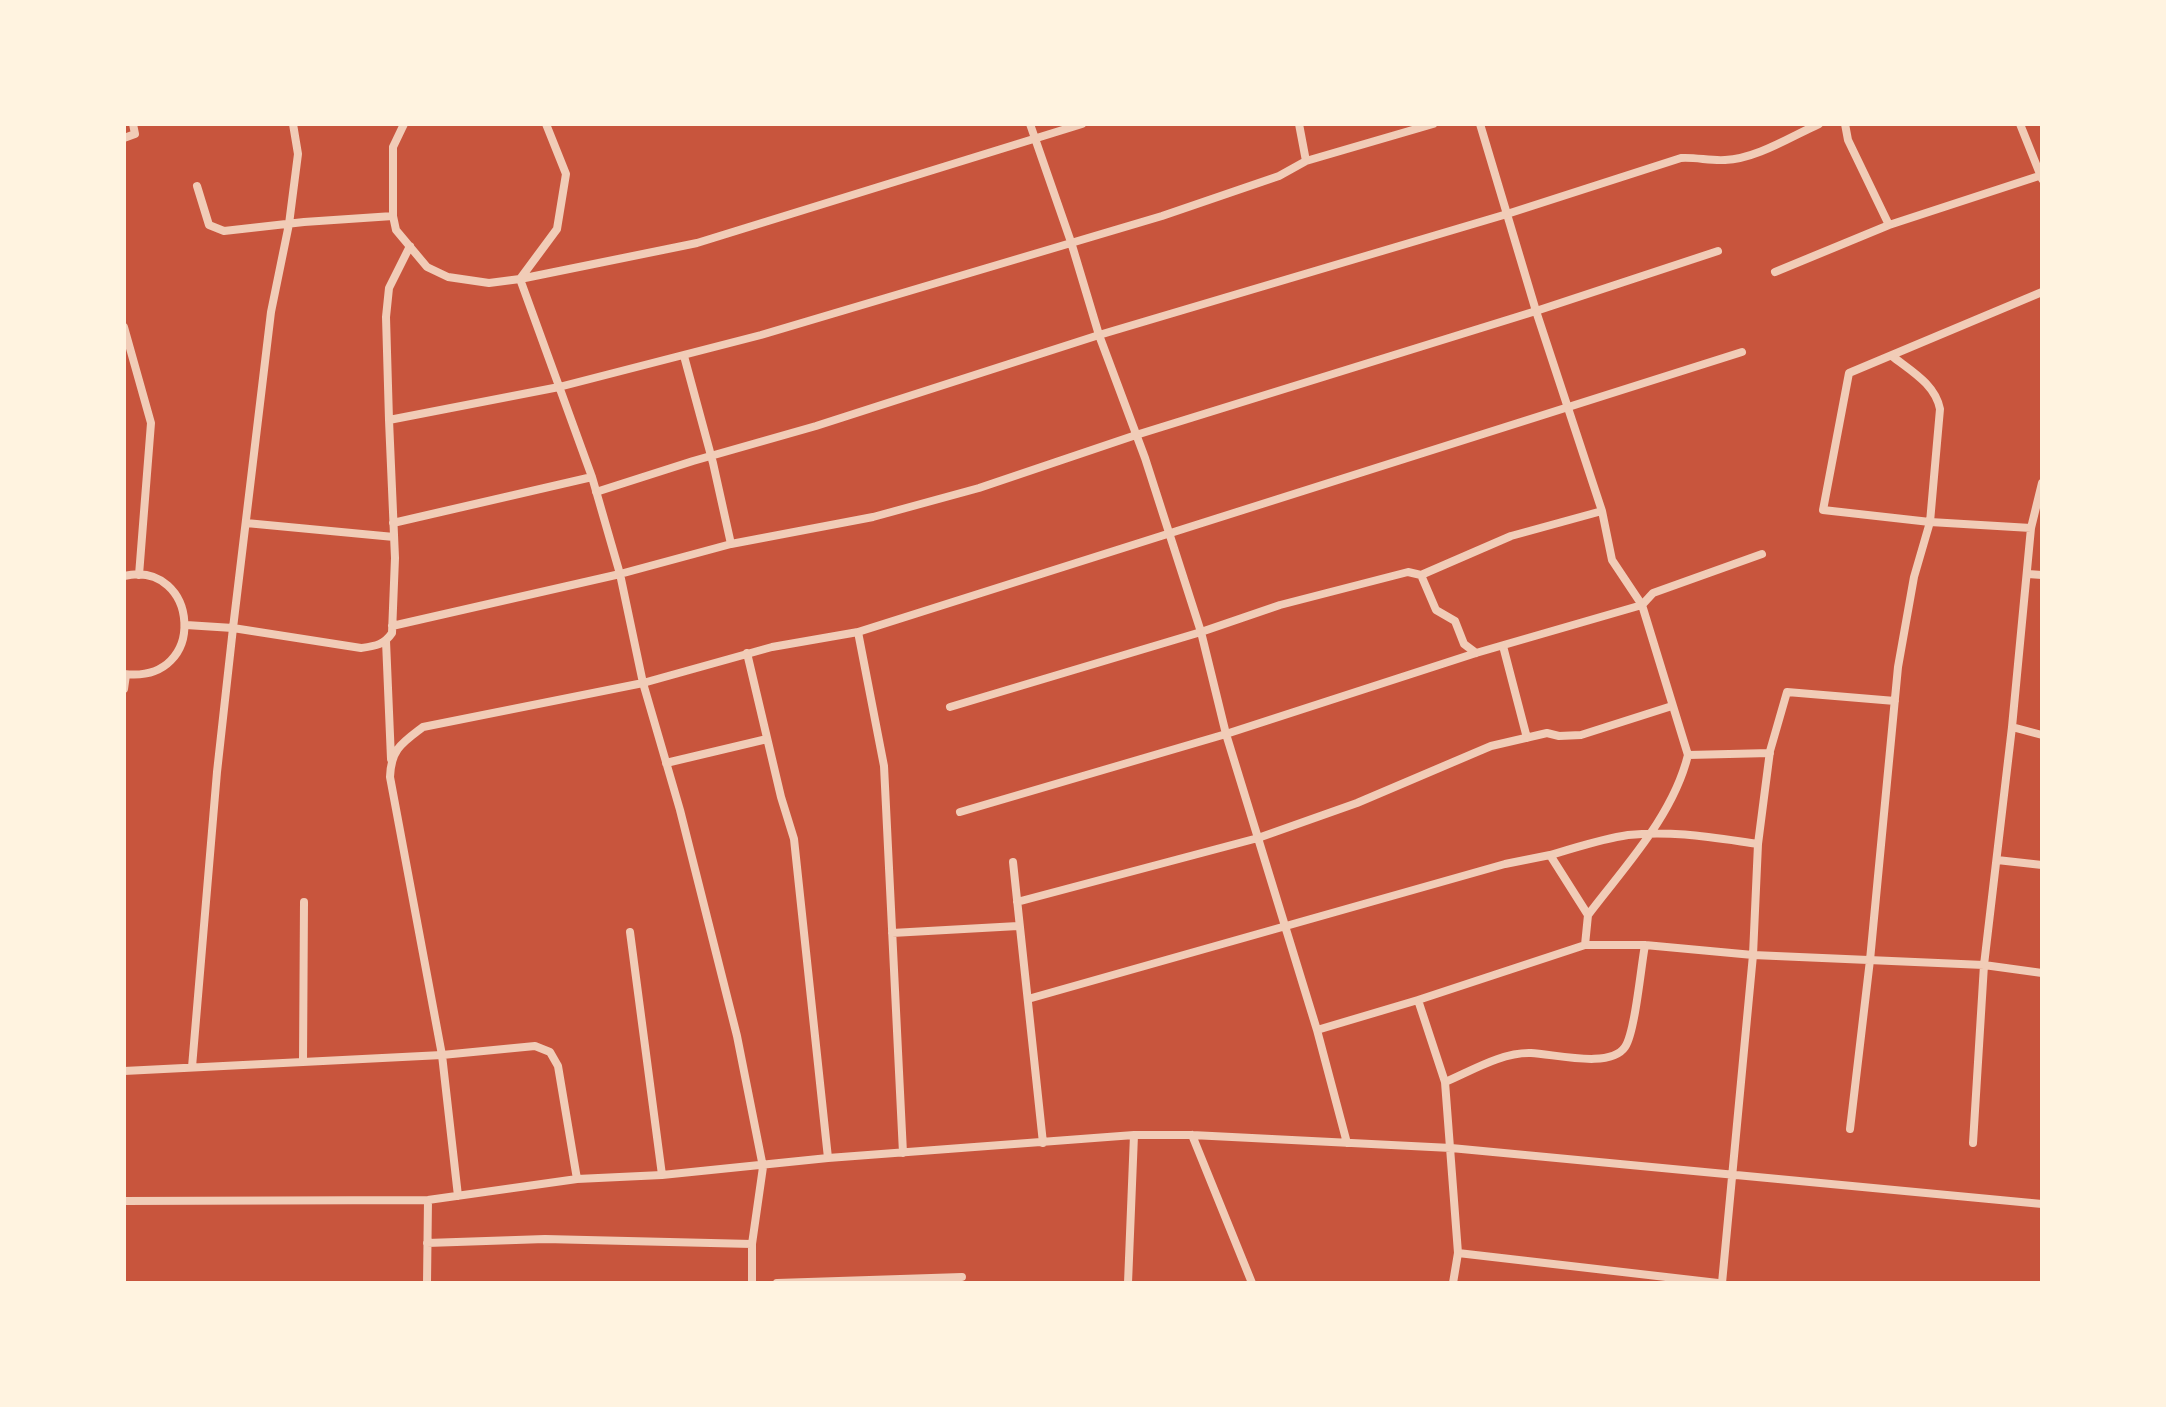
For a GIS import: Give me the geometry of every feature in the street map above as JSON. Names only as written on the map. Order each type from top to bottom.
[{"type":"street","points":[[124,138],[135,134],[133,124]]},
{"type":"street","points":[[192,1067],[217,772],[233,628],[271,312],[289,224],[298,154],[293,124]]},
{"type":"street","points":[[404,124],[393,147],[393,216],[396,230],[427,267],[448,277],[489,283],[697,243],[1082,124]]},
{"type":"street","points":[[520,279],[557,229],[566,174],[546,124]]},
{"type":"street","points":[[1030,124],[1201,632],[1226,734],[1317,1030],[1347,1143]]},
{"type":"street","points":[[1299,124],[1306,161]]},
{"type":"street","points":[[389,420],[559,387],[761,335],[1162,216],[1279,176],[1306,161],[1433,124]]},
{"type":"street","points":[[1480,124],[1536,311],[1602,511],[1612,560],[1642,605],[1688,755],[1682,779],[1650,834],[1588,915],[1585,945]]},
{"type":"street","points":[[596,492],[1681,158],[1723,160],[1745,157],[1819,124]]},
{"type":"street","points":[[1845,124],[1848,140],[1889,225]]},
{"type":"street","points":[[1775,272],[1889,225],[2042,177],[2020,124]]},
{"type":"street","points":[[197,186],[209,225],[224,231],[393,216]]},
{"type":"street","points":[[186,625],[233,628],[361,648],[379,645],[392,633],[395,558],[386,317],[389,288],[410,246]]},
{"type":"street","points":[[392,626],[620,574],[731,544],[873,517],[979,488],[1136,435],[1718,251]]},
{"type":"street","points":[[520,279],[592,477],[620,574],[643,683],[737,1036],[763,1167],[752,1244],[752,1283]]},
{"type":"street","points":[[2031,528],[1930,522],[1823,510],[1849,373],[2042,292]]},
{"type":"street","points":[[124,327],[151,423],[139,575]]},
{"type":"street","points":[[391,759],[403,742],[423,727],[643,683],[747,653],[858,632],[1742,352]]},
{"type":"street","points":[[684,356],[731,544]]},
{"type":"street","points":[[1850,1129],[1895,701],[1914,577],[1930,522],[1940,409],[1938,396],[1931,387],[1892,356]]},
{"type":"street","points":[[393,523],[592,477]]},
{"type":"street","points":[[1973,1143],[1984,965],[2031,528],[2042,483]]},
{"type":"street","points":[[950,707],[1341,588],[1408,572],[1421,575],[1511,536],[1602,511]]},
{"type":"street","points":[[246,523],[394,537]]},
{"type":"street","points":[[960,812],[1226,734],[1476,653],[1642,605],[1653,593],[1762,554]]},
{"type":"street","points":[[2028,574],[2042,575]]},
{"type":"street","points":[[124,576],[139,575],[158,580],[170,588],[179,599],[186,625],[177,654],[154,672],[125,674],[124,689]]},
{"type":"street","points":[[1421,575],[1436,610],[1455,621],[1464,644],[1476,653]]},
{"type":"street","points":[[858,632],[884,766],[903,1153]]},
{"type":"street","points":[[386,641],[390,777],[442,1055],[458,1196]]},
{"type":"street","points":[[1503,646],[1527,738]]},
{"type":"street","points":[[747,653],[794,839],[828,1158]]},
{"type":"street","points":[[1458,1253],[1720,1283],[1753,955],[1758,844],[1770,753],[1787,692],[1895,701]]},
{"type":"street","points":[[1017,902],[1258,838],[1357,803],[1491,746],[1547,733],[1581,735],[1672,706]]},
{"type":"street","points":[[2012,727],[2042,735]]},
{"type":"street","points":[[666,763],[767,739]]},
{"type":"street","points":[[1688,755],[1770,753]]},
{"type":"street","points":[[1028,999],[1505,864],[1602,840],[1682,833],[1758,844]]},
{"type":"street","points":[[1550,855],[1588,915]]},
{"type":"street","points":[[1997,860],[2042,865]]},
{"type":"street","points":[[1013,862],[1043,1143]]},
{"type":"street","points":[[303,1062],[304,902]]},
{"type":"street","points":[[892,933],[1018,926]]},
{"type":"street","points":[[630,932],[662,1175]]},
{"type":"street","points":[[1317,1030],[1585,945],[1645,945],[1753,955],[1984,965],[2042,973]]},
{"type":"street","points":[[1445,1082],[1512,1054],[1528,1052],[1590,1059],[1611,1057],[1623,1051],[1631,1036],[1645,945]]},
{"type":"street","points":[[1418,1000],[1445,1082],[1458,1253],[1453,1283]]},
{"type":"street","points":[[124,1071],[442,1055],[535,1046],[550,1052],[558,1066],[577,1179]]},
{"type":"street","points":[[124,1201],[428,1200],[577,1179],[662,1175],[828,1158],[1134,1135],[1192,1135],[1451,1148],[2042,1204]]},
{"type":"street","points":[[1128,1283],[1134,1135]]},
{"type":"street","points":[[1192,1135],[1252,1283]]},
{"type":"street","points":[[427,1283],[428,1200]]},
{"type":"street","points":[[427,1243],[560,1239],[752,1244]]},
{"type":"street","points":[[777,1283],[962,1277]]}]
